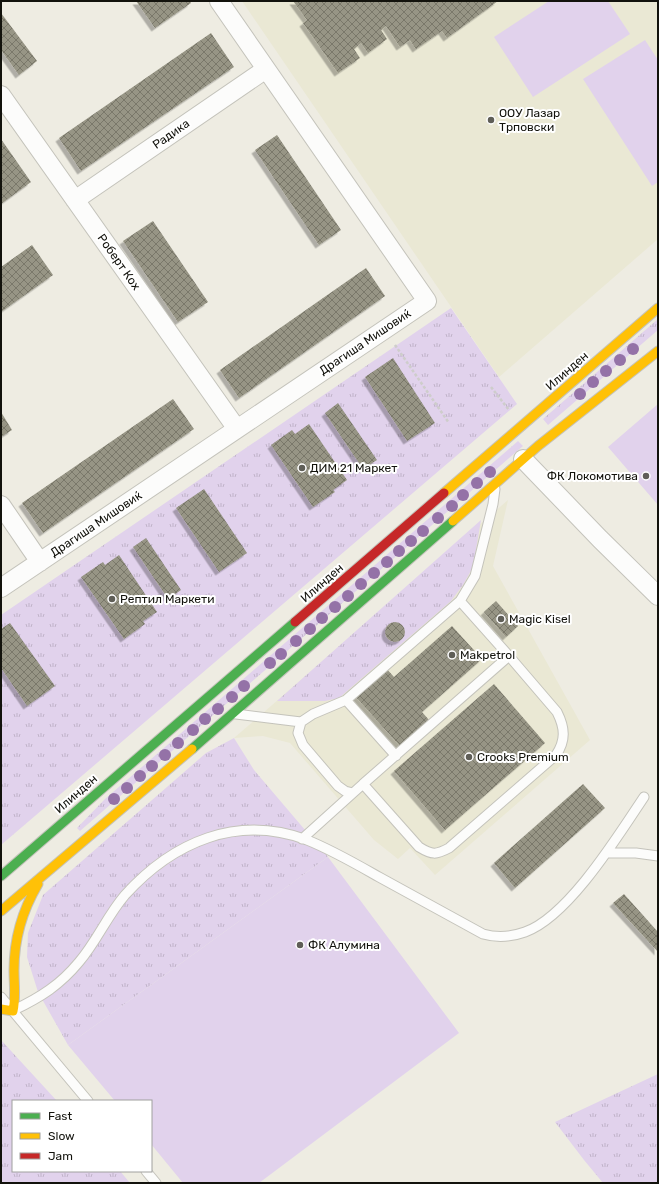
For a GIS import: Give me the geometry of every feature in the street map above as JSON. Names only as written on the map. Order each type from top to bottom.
[{"type":"street","name":"Драгиша Мишовиќ","points":[[1,588],[427,300],[219,1]]},
{"type":"street","name":"Радика","points":[[76,200],[266,68]]},
{"type":"street","name":"Роберт Кох","points":[[1,95],[237,429]]},
{"type":"street","name":"Илинден","points":[[1,876],[658,308]]},
{"type":"street","points":[[1,911],[233,714],[523,459],[658,351]]},
{"type":"street","points":[[523,459],[600,539],[658,596]]},
{"type":"street","points":[[1,505],[40,562]]},
{"type":"street","points":[[1,1009],[13,1011],[16,990],[14,964],[15,947],[24,913],[32,893],[45,873]]},
{"type":"lane","points":[[233,714],[301,722],[313,714],[346,700],[460,601],[475,576],[493,504],[495,484]]},
{"type":"lane","points":[[363,784],[419,847],[433,853],[439,853],[449,848],[556,755],[560,748],[563,738],[563,722],[557,712],[460,601]]},
{"type":"lane","points":[[302,839],[509,656]]},
{"type":"lane","points":[[346,700],[396,756]]},
{"type":"lane","points":[[301,722],[298,733],[302,745],[338,786],[345,791],[353,793]]},
{"type":"lane","points":[[13,1011],[54,988],[67,976],[80,962],[111,912],[140,880],[172,854],[205,838],[222,833],[261,830],[302,839],[335,852],[483,934],[499,937],[526,932],[539,925],[552,915],[577,890],[606,853],[644,797]]},
{"type":"lane","points":[[606,853],[636,853],[658,856]]},
{"type":"lane","points":[[1,996],[87,1100]]},
{"type":"lane","points":[[147,1172],[156,1183]]},
{"type":"path","points":[[384,330],[449,423]]},
{"type":"path","points":[[491,387],[521,426]]},
{"type":"shaded area","name":"ООУ Лазар Трповски","points":[[242,1],[658,1],[658,239],[499,377]]},
{"type":"shaded area","points":[[508,500],[493,566],[590,740],[435,875],[410,848],[398,859],[374,840],[290,743],[263,736],[234,738]]},
{"type":"green space","points":[[549,1],[608,1],[630,34],[533,97],[494,37]]},
{"type":"green space","points":[[645,40],[658,60],[658,182],[652,186],[583,79]]},
{"type":"green space","points":[[451,308],[517,404],[1,845],[1,615]]},
{"type":"green space","points":[[658,319],[658,330],[548,425],[543,419]]},
{"type":"green space","name":"ФК Локомотива","points":[[658,404],[658,505],[608,447]]},
{"type":"green space","points":[[518,441],[523,446],[80,831],[77,828],[105,799]]},
{"type":"green space","points":[[481,520],[473,567],[463,585],[451,601],[339,698],[325,701],[277,701]]},
{"type":"green space","points":[[234,738],[254,770],[328,857],[68,1045],[38,992],[27,957],[28,933],[43,895],[206,753]]},
{"type":"green space","name":"ФК Алумина","points":[[328,857],[459,1033],[259,1183],[183,1183],[152,1145],[152,1100],[114,1100],[68,1045]]},
{"type":"green space","points":[[1,1040],[56,1100],[12,1100],[12,1172],[121,1172],[130,1183],[1,1183]]},
{"type":"green space","points":[[658,1074],[658,1183],[603,1183],[555,1122]]},
{"type":"building","points":[[136,1],[190,1],[191,3],[155,28]]},
{"type":"building","points":[[293,1],[498,1],[447,38],[442,31],[416,49],[410,40],[400,47],[386,26],[381,30],[387,39],[368,53],[361,43],[354,49],[360,58],[338,73],[303,23],[307,20]]},
{"type":"building","points":[[1,13],[37,61],[19,75],[1,50]]},
{"type":"building","points":[[211,33],[234,67],[81,171],[59,138]]},
{"type":"building","points":[[277,135],[341,230],[319,245],[255,150]]},
{"type":"building","points":[[1,139],[31,182],[1,204]]},
{"type":"building","points":[[153,221],[208,302],[178,322],[123,241]]},
{"type":"building","points":[[32,245],[53,275],[1,312],[1,267]]},
{"type":"building","points":[[366,268],[385,296],[239,398],[220,370]]},
{"type":"building","points":[[393,358],[435,423],[407,441],[365,377]]},
{"type":"building","points":[[173,399],[194,429],[43,533],[22,503]]},
{"type":"building","points":[[338,403],[377,460],[363,469],[325,413]]},
{"type":"building","points":[[1,412],[12,430],[1,437]]},
{"type":"building","name":"ДИМ 21 Маркет","points":[[309,424],[347,480],[333,490],[335,492],[313,507],[271,445],[292,430],[295,434]]},
{"type":"building","points":[[204,489],[247,553],[219,572],[176,508]]},
{"type":"building","points":[[146,538],[181,590],[168,599],[133,547]]},
{"type":"building","name":"Рептил Маркети","points":[[119,555],[157,612],[143,621],[145,624],[124,639],[81,577],[103,562],[105,565]]},
{"type":"building","name":"Magic Kisel","points":[[496,601],[518,626],[506,637],[484,612]]},
{"type":"building","points":[[395,622],[402,625],[405,632],[402,639],[395,642],[388,639],[385,632],[388,625]]},
{"type":"building","points":[[10,623],[55,686],[27,706],[1,668],[1,629]]},
{"type":"building","points":[[452,626],[482,659],[422,712],[429,720],[400,746],[354,695],[385,667],[394,677]]},
{"type":"building","name":"Crooks Premium","points":[[494,684],[545,743],[445,830],[394,771]]},
{"type":"building","points":[[583,784],[605,808],[515,888],[494,863]]},
{"type":"building","points":[[624,894],[658,932],[658,952],[613,903]]},
{"type":"traffic: fast","points":[[192,749],[453,521]]},
{"type":"traffic: fast","points":[[1,876],[295,622]]},
{"type":"traffic: slow","points":[[444,493],[658,308]]},
{"type":"traffic: slow","points":[[453,521],[538,446],[658,351]]},
{"type":"traffic: slow","points":[[1,911],[192,749]]},
{"type":"traffic: slow","points":[[1,1009],[13,1011],[15,996],[14,959],[17,936],[23,915],[38,884]]},
{"type":"traffic: jam","points":[[295,622],[444,493]]},
{"type":"place","name":"ООУ Лазар Трповски","points":[[491,120]]},
{"type":"place","name":"ДИМ 21 Маркет","points":[[302,468]]},
{"type":"place","name":"ФК Локомотива","points":[[646,476]]},
{"type":"place","name":"Рептил Маркети","points":[[112,599]]},
{"type":"place","name":"Magic Kisel","points":[[501,619]]},
{"type":"place","name":"Makpetrol","points":[[452,655]]},
{"type":"place","name":"Crooks Premium","points":[[469,757]]},
{"type":"place","name":"ФК Алумина","points":[[300,945]]}]
